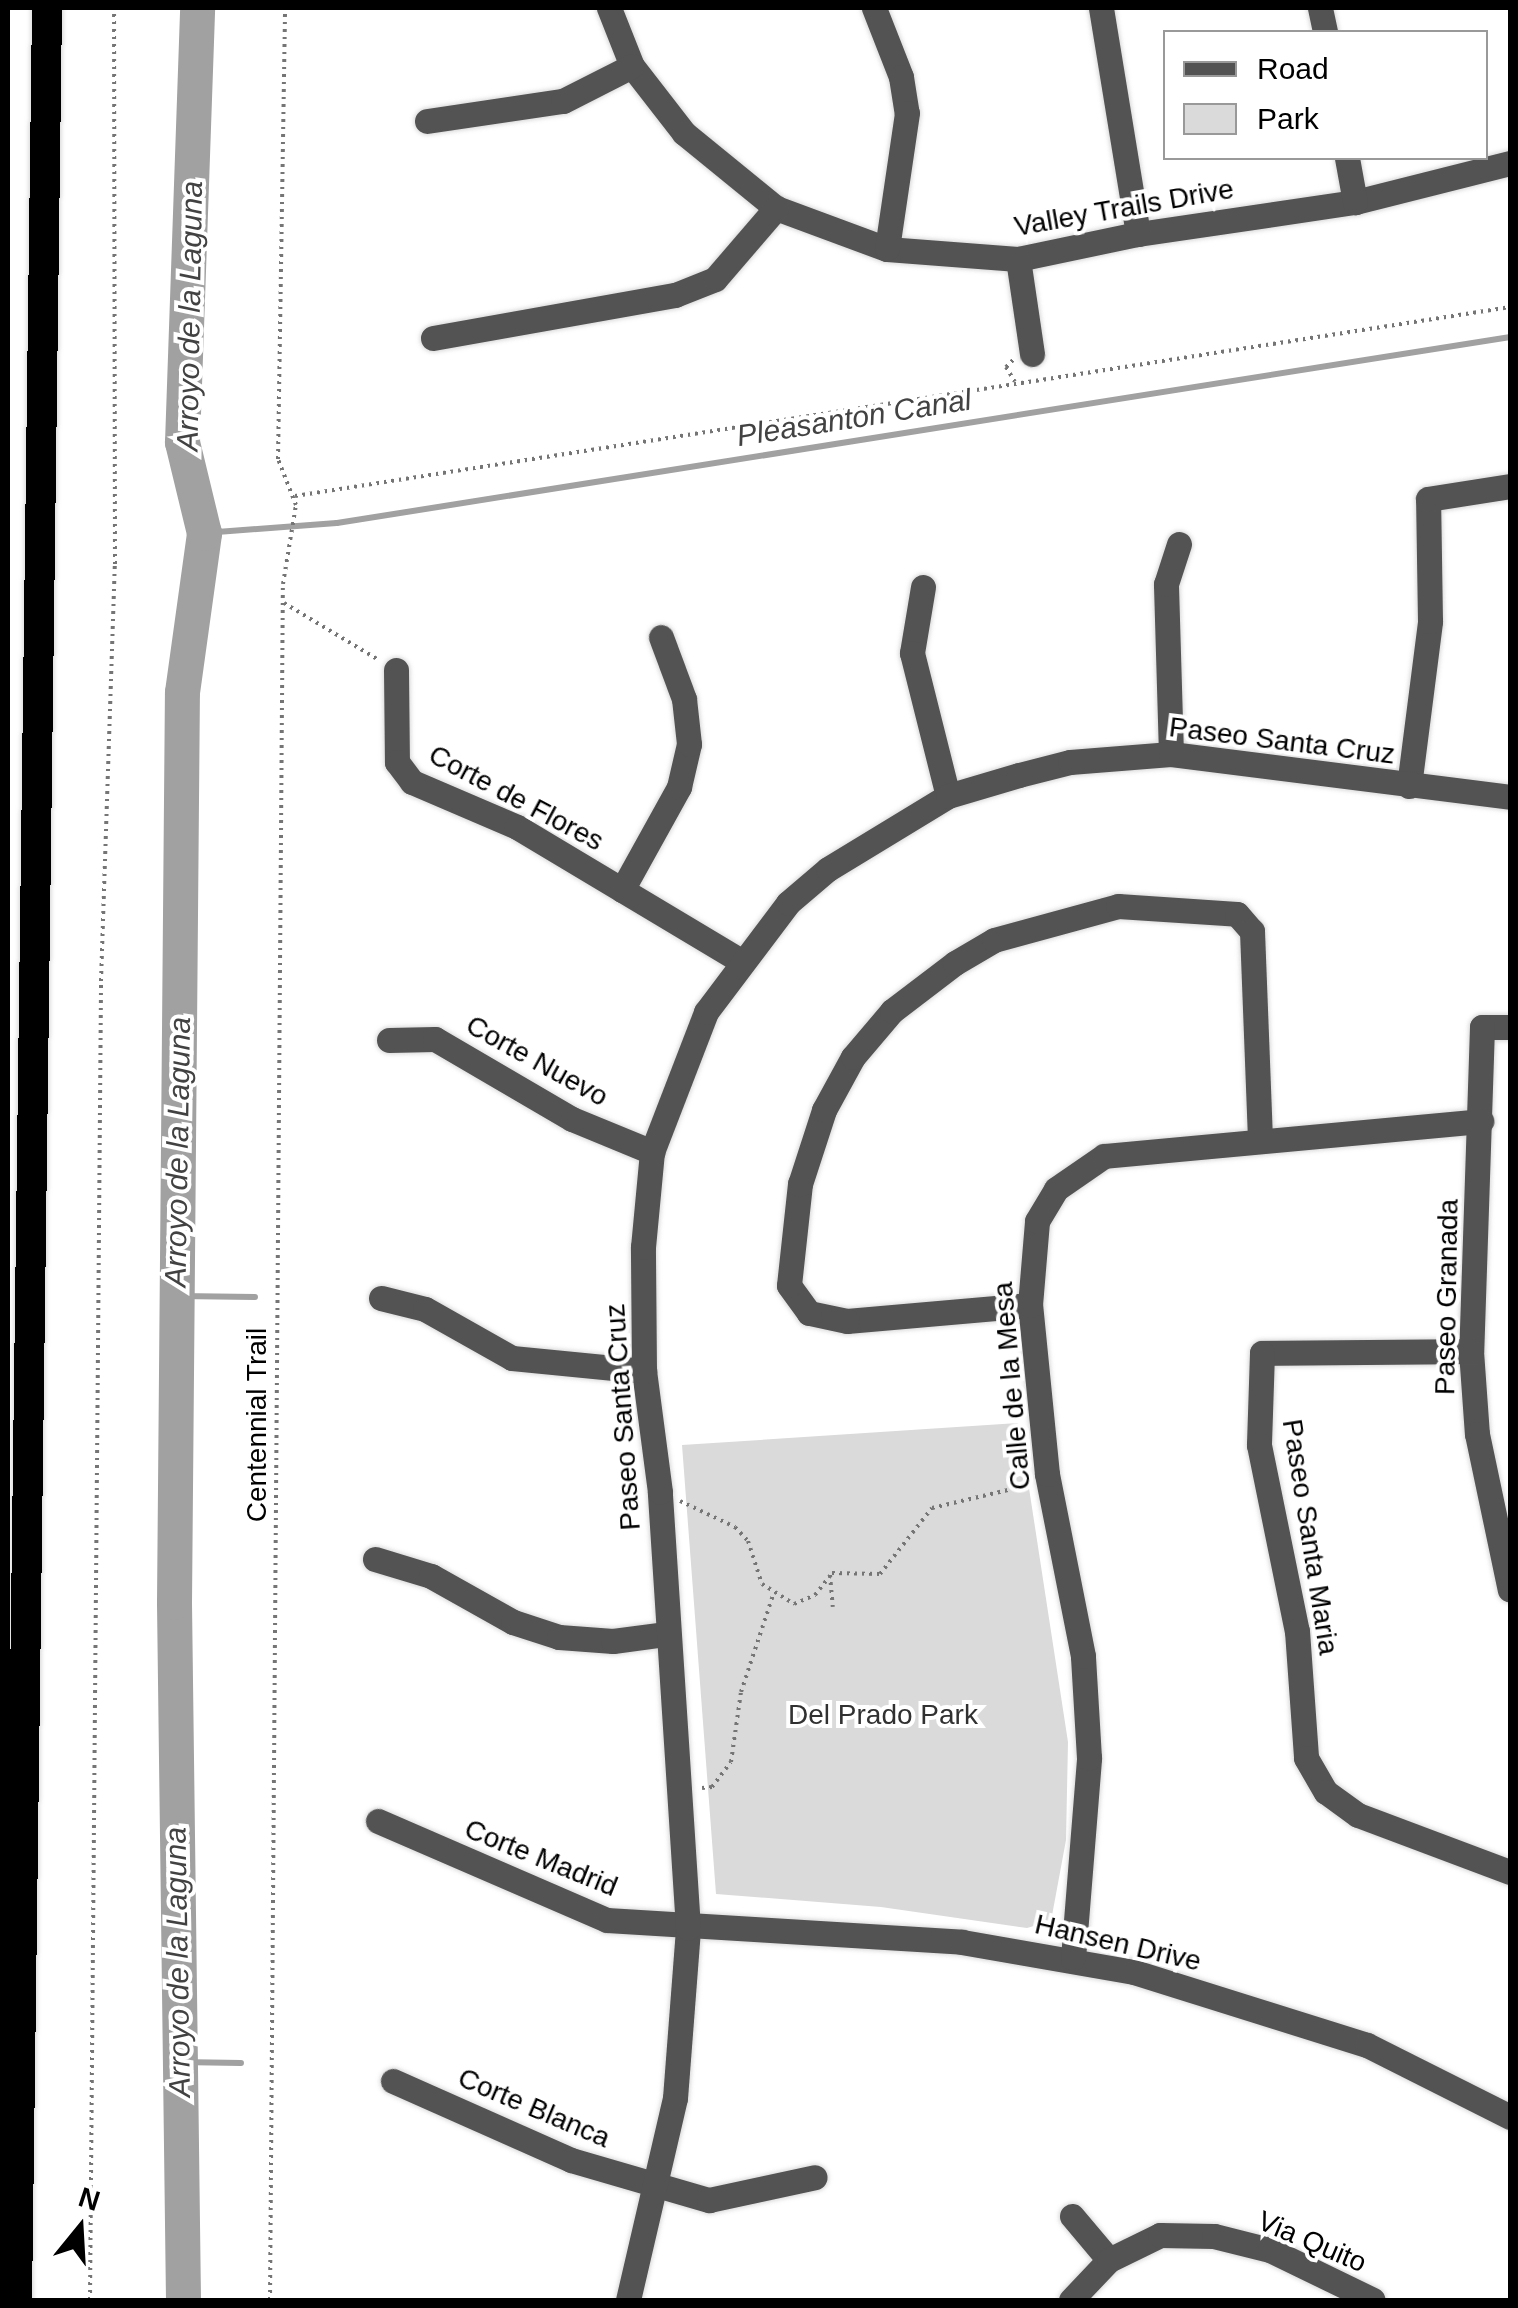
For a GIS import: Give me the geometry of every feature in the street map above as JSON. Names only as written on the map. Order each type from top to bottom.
[{"type":"highway","points":[[17,2300],[48,8]]},
{"type":"street","name":"Valley Trails Drive","points":[[609,8],[632,66],[684,132],[776,208],[886,249],[1018,259],[1138,234],[1356,202],[1510,163]]},
{"type":"street","points":[[874,8],[907,113],[886,249]]},
{"type":"street","points":[[1101,8],[1138,234]]},
{"type":"street","points":[[427,121],[564,100],[632,66]]},
{"type":"street","points":[[1348,160],[1356,202]]},
{"type":"street","points":[[433,338],[675,295],[715,279],[776,208]]},
{"type":"street","points":[[1018,259],[1032,354]]},
{"type":"street","points":[[1409,786],[1430,621],[1428,499],[1510,486]]},
{"type":"street","points":[[1171,754],[1166,584],[1178,544]]},
{"type":"street","points":[[924,587],[912,653],[948,796]]},
{"type":"street","points":[[622,890],[678,788],[689,744],[684,698],[661,637]]},
{"type":"street","name":"Corte de Flores","points":[[396,670],[396,762],[412,782],[517,827],[740,961]]},
{"type":"street","name":"Paseo Santa Cruz","points":[[628,2300],[675,2098],[688,1928],[665,1634],[660,1500],[644,1371],[642,1246],[652,1152],[679,1070],[740,961],[788,903],[828,869],[948,796],[1070,762],[1171,754],[1510,797]]},
{"type":"street","points":[[1030,1305],[847,1321],[809,1313],[789,1286],[800,1184],[824,1110],[854,1058],[892,1011],[955,964],[994,940],[1118,906],[1236,914],[1252,931],[1260,1136]]},
{"type":"street","name":"Paseo Granada","points":[[1510,1028],[1482,1027],[1471,1351],[1477,1434],[1510,1590]]},
{"type":"street","name":"Corte Nuevo","points":[[389,1040],[435,1039],[572,1119],[652,1152]]},
{"type":"street","name":"Calle de la Mesa","points":[[1074,1958],[1089,1758],[1083,1656],[1049,1482],[1030,1305],[1037,1221],[1056,1189],[1078,1169],[1104,1156],[1260,1136],[1481,1121]]},
{"type":"street","points":[[381,1298],[425,1309],[512,1358],[644,1371]]},
{"type":"street","name":"Paseo Santa Maria","points":[[1471,1351],[1262,1353],[1259,1444],[1298,1631],[1306,1758],[1326,1792],[1358,1815],[1510,1872]]},
{"type":"street","points":[[374,1559],[432,1576],[513,1622],[559,1637],[612,1641],[665,1634]]},
{"type":"street","name":"Corte Madrid","points":[[378,1822],[607,1920],[688,1928]]},
{"type":"street","name":"Hansen Drive","points":[[688,1928],[847,1932],[1074,1958],[1367,2045],[1510,2117]]},
{"type":"street","name":"Corte Blanca","points":[[393,2081],[571,2160],[654,2186],[726,2200],[816,2177]]},
{"type":"street","points":[[1072,2216],[1110,2260]]},
{"type":"street","name":"Via Quito","points":[[1071,2300],[1110,2260],[1160,2236],[1214,2236],[1270,2250],[1369,2300]]},
{"type":"path","points":[[90,2300],[101,981],[115,564],[114,8]]},
{"type":"path","name":"Centennial Trail","points":[[270,2300],[283,602],[294,552],[296,506],[278,459],[285,8]]},
{"type":"path","points":[[293,496],[1510,307]]},
{"type":"path","points":[[283,602],[396,670]]},
{"type":"path","points":[[773,1595],[806,1600],[830,1575],[880,1574],[921,1518],[952,1499],[1049,1482]]},
{"type":"path","points":[[660,1500],[701,1506],[735,1527],[773,1595],[741,1692],[730,1762],[712,1787],[678,1790]]},
{"type":"path","points":[[830,1575],[834,1607]]},
{"type":"green space","name":"Del Prado Park","points":[[1019,1423],[1068,1742],[1066,1840],[1051,1921],[1027,1928],[881,1907],[716,1894],[682,1445]]},
{"type":"waterway","name":"Arroyo de la Laguna","points":[[183,2300],[174,1602],[182,692],[204,533],[182,442],[197,8]]},
{"type":"waterway","name":"Pleasanton Canal","points":[[204,533],[337,523],[1510,337]]},
{"type":"waterway","points":[[179,1296],[255,1297]]},
{"type":"waterway","points":[[180,2062],[241,2063]]}]
